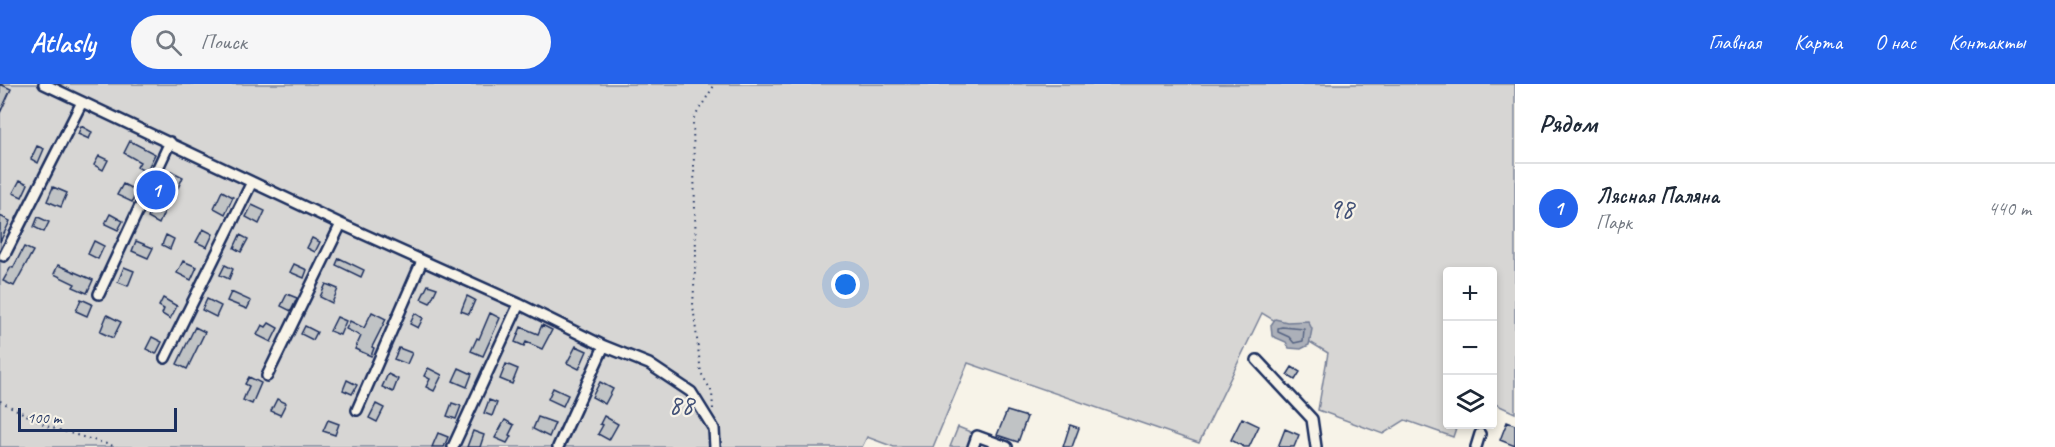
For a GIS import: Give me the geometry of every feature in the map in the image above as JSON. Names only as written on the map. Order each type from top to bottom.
[{"type":"street","points":[[44,84],[341,224],[519,304],[604,346],[648,364],[691,392],[714,429],[715,447]]},
{"type":"street","points":[[4,255],[82,102]]},
{"type":"street","points":[[99,294],[170,142]]},
{"type":"street","points":[[165,358],[252,182]]},
{"type":"street","points":[[267,376],[341,224]]},
{"type":"street","points":[[357,410],[422,261]]},
{"type":"street","points":[[453,447],[519,304]]},
{"type":"street","points":[[558,447],[604,346]]},
{"type":"street","points":[[1257,360],[1312,419],[1316,447]]},
{"type":"street","points":[[1476,447],[1480,434]]},
{"type":"street","points":[[973,447],[977,436],[1007,447]]},
{"type":"path","points":[[714,429],[712,392],[701,374],[693,305],[696,253],[693,124],[694,118],[716,84]]},
{"type":"path","points":[[0,401],[50,426],[117,447]]},
{"type":"green space","points":[[0,84],[1515,84],[1515,413],[1497,405],[1497,267],[1443,267],[1443,429],[1456,429],[1453,437],[1405,420],[1383,434],[1318,410],[1328,353],[1262,313],[1199,443],[968,363],[933,447],[894,447],[867,437],[862,447],[0,447]]},
{"type":"green space","points":[[958,427],[973,433],[968,447],[950,447]]},
{"type":"water","points":[[1275,319],[1287,322],[1308,321],[1312,329],[1309,345],[1301,349],[1289,348],[1286,342],[1272,336],[1271,325]]},
{"type":"building","points":[[0,84],[11,89],[0,113]]},
{"type":"building","points":[[81,126],[92,132],[89,139],[78,134]]},
{"type":"building","points":[[130,141],[155,154],[146,172],[137,167],[140,162],[124,153]]},
{"type":"building","points":[[37,146],[44,149],[38,163],[31,159]]},
{"type":"building","points":[[99,156],[108,160],[103,170],[94,165]]},
{"type":"building","points":[[171,171],[183,177],[177,190],[164,184]]},
{"type":"building","points":[[20,180],[28,184],[22,197],[13,193]]},
{"type":"building","points":[[123,184],[137,191],[132,202],[117,195]]},
{"type":"building","points":[[53,187],[67,193],[61,207],[47,201]]},
{"type":"building","points":[[222,191],[233,197],[225,214],[214,208]]},
{"type":"building","points":[[154,205],[165,210],[159,224],[148,218]]},
{"type":"building","points":[[252,205],[265,211],[259,224],[246,217]]},
{"type":"building","points":[[110,214],[123,221],[118,230],[105,224]]},
{"type":"building","points":[[0,216],[10,221],[0,242]]},
{"type":"building","points":[[38,217],[49,222],[44,232],[34,227]]},
{"type":"building","points":[[203,229],[213,234],[207,247],[196,242]]},
{"type":"building","points":[[166,235],[174,239],[170,249],[162,245]]},
{"type":"building","points":[[240,235],[248,239],[241,252],[234,248]]},
{"type":"building","points":[[312,238],[320,242],[315,252],[307,248]]},
{"type":"building","points":[[94,241],[104,246],[98,259],[88,254]]},
{"type":"building","points":[[136,241],[153,248],[148,258],[132,251]]},
{"type":"building","points":[[24,247],[33,251],[14,286],[3,281]]},
{"type":"building","points":[[339,258],[364,270],[361,277],[336,265]]},
{"type":"building","points":[[183,261],[197,267],[191,280],[177,273]]},
{"type":"building","points":[[294,264],[307,270],[304,278],[290,272]]},
{"type":"building","points":[[58,265],[93,280],[87,293],[73,287],[75,284],[54,274]]},
{"type":"building","points":[[225,265],[233,269],[229,279],[220,275]]},
{"type":"building","points":[[124,267],[134,271],[128,286],[118,282]]},
{"type":"building","points":[[326,284],[338,289],[332,303],[320,297]]},
{"type":"building","points":[[428,285],[437,288],[430,303],[421,299]]},
{"type":"building","points":[[231,292],[251,301],[247,309],[227,301]]},
{"type":"building","points":[[287,294],[297,298],[291,311],[281,306]]},
{"type":"building","points":[[467,296],[475,300],[469,314],[461,311]]},
{"type":"building","points":[[163,298],[177,306],[170,319],[162,314],[164,309],[159,306]]},
{"type":"building","points":[[81,299],[92,304],[87,316],[76,311]]},
{"type":"building","points":[[207,299],[221,306],[216,317],[202,310]]},
{"type":"building","points":[[372,312],[386,319],[372,347],[374,348],[371,356],[355,349],[361,336],[346,329],[350,321],[364,328]]},
{"type":"building","points":[[415,313],[423,318],[418,328],[410,324]]},
{"type":"building","points":[[490,313],[500,318],[483,356],[471,351]]},
{"type":"building","points":[[107,315],[121,322],[113,338],[100,332]]},
{"type":"building","points":[[337,317],[346,321],[340,335],[330,331]]},
{"type":"building","points":[[269,323],[278,328],[271,342],[257,335],[262,325],[266,327]]},
{"type":"building","points":[[542,325],[552,330],[542,349],[526,342],[524,346],[515,342],[521,327],[538,334]]},
{"type":"building","points":[[305,326],[317,332],[313,340],[301,334]]},
{"type":"building","points":[[195,327],[205,332],[187,369],[177,364]]},
{"type":"building","points":[[152,337],[162,342],[156,354],[146,349]]},
{"type":"building","points":[[576,346],[587,351],[579,369],[567,363]]},
{"type":"building","points":[[399,348],[412,353],[407,364],[394,359]]},
{"type":"building","points":[[506,364],[518,369],[512,384],[500,379]]},
{"type":"building","points":[[1292,367],[1300,372],[1295,380],[1287,375]]},
{"type":"building","points":[[428,368],[442,375],[434,391],[426,387],[430,379],[424,376]]},
{"type":"building","points":[[459,368],[472,374],[467,387],[453,381]]},
{"type":"building","points":[[388,374],[398,379],[393,392],[382,387]]},
{"type":"building","points":[[249,377],[261,383],[252,404],[243,400],[249,386],[245,384]]},
{"type":"building","points":[[347,380],[357,385],[352,394],[343,390]]},
{"type":"building","points":[[600,382],[613,389],[605,404],[592,397]]},
{"type":"building","points":[[553,388],[568,395],[563,406],[548,399]]},
{"type":"building","points":[[277,399],[286,403],[280,415],[271,411]]},
{"type":"building","points":[[489,400],[497,403],[492,416],[484,413]]},
{"type":"building","points":[[452,403],[461,406],[456,419],[447,416]]},
{"type":"building","points":[[376,404],[384,408],[377,422],[369,418]]},
{"type":"building","points":[[1007,411],[1027,417],[1018,442],[997,435]]},
{"type":"building","points":[[604,416],[618,424],[609,440],[598,434],[603,425],[600,424]]},
{"type":"building","points":[[538,417],[555,423],[549,437],[533,429]]},
{"type":"building","points":[[1242,418],[1259,426],[1249,447],[1244,447],[1231,440]]},
{"type":"building","points":[[328,420],[339,424],[335,435],[323,431]]},
{"type":"building","points":[[505,420],[514,425],[507,443],[495,438]]},
{"type":"building","points":[[1507,422],[1515,425],[1515,446],[1500,440]]},
{"type":"building","points":[[1070,425],[1079,428],[1072,447],[1063,447]]},
{"type":"building","points":[[1285,429],[1299,435],[1294,447],[1278,447]]},
{"type":"building","points":[[473,431],[484,435],[480,447],[467,447]]},
{"type":"building","points":[[438,433],[448,437],[444,447],[432,447]]},
{"type":"place","name":"Лясная Паляна","points":[[156,190]]},
{"type":"park label","name":"98","points":[[1341,208]]},
{"type":"park label","name":"88","points":[[681,404]]}]
